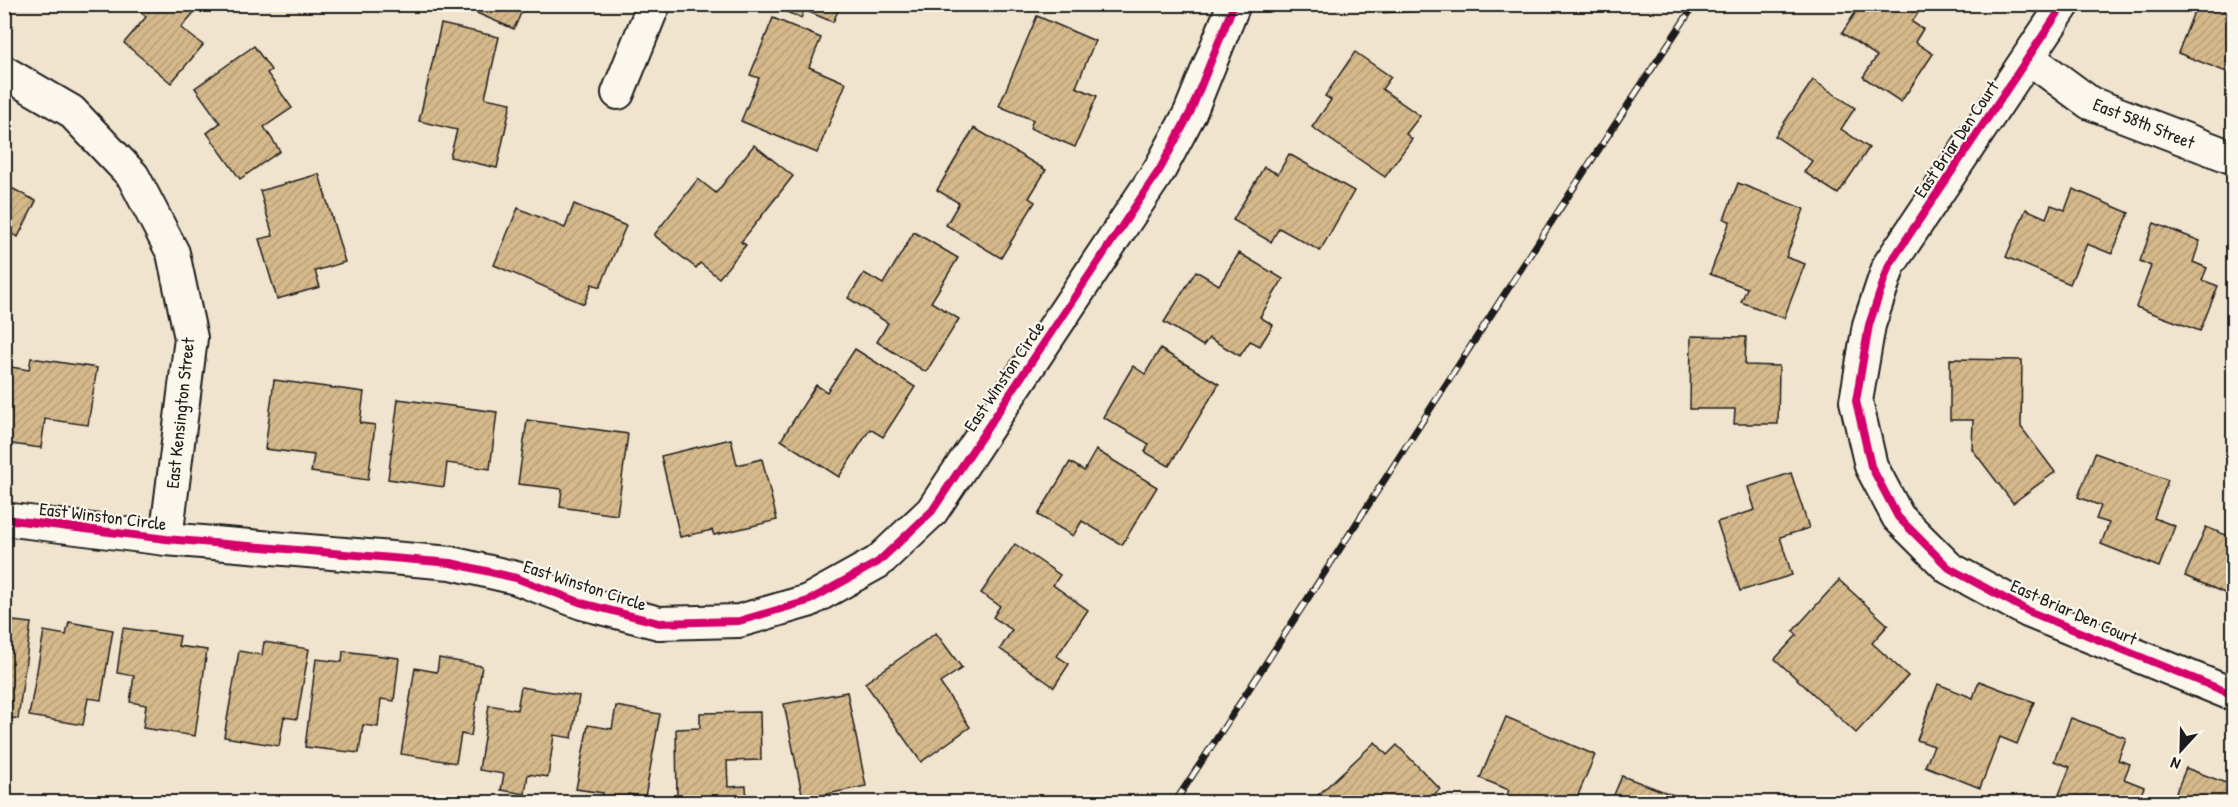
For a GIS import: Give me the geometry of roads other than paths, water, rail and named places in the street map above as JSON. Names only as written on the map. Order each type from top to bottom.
[{"type":"street","points":[[618,93],[654,4]]},
{"type":"street","name":"East Winston Circle","points":[[4,519],[166,539],[451,563],[516,578],[582,603],[659,623],[738,621],[808,601],[878,562],[932,511],[1160,169],[1190,113],[1234,4]]},
{"type":"street","name":"East Briar Den Court","points":[[2064,4],[1888,265],[1869,325],[1856,401],[1871,466],[1898,517],[1948,568],[2028,611],[2234,694]]},
{"type":"street","name":"East 58th Street","points":[[2029,58],[2090,103],[2234,158]]},
{"type":"street","name":"East Kensington Street","points":[[4,72],[71,111],[133,176],[173,253],[191,338],[166,539]]},
{"type":"railway","points":[[1175,802],[1695,4]]}]
